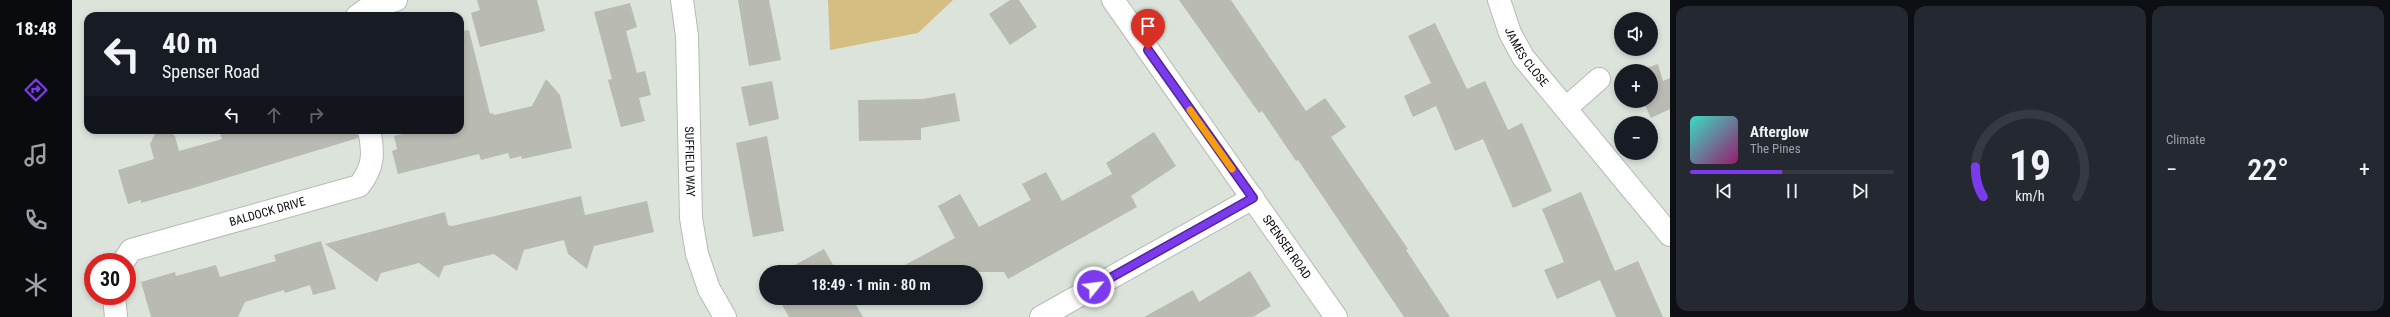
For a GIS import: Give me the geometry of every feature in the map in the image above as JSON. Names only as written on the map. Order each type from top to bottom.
[{"type":"street","points":[[363,12],[370,7],[396,0]]},
{"type":"street","name":"SUFFIELD WAY","points":[[682,0],[687,36],[691,218],[698,254],[709,289],[725,317]]},
{"type":"street","name":"SPENSER ROAD","points":[[1113,0],[1336,317]]},
{"type":"street","name":"JAMES CLOSE","points":[[1499,0],[1510,33],[1523,57],[1670,235]]},
{"type":"street","points":[[1566,108],[1599,79]]},
{"type":"street","name":"BALDOCK DRIVE","points":[[129,253],[131,250],[359,186],[368,175],[373,161],[370,134]]},
{"type":"street","points":[[1041,317],[1253,198]]},
{"type":"street","points":[[115,305],[116,317]]},
{"type":"shaded area","points":[[828,0],[953,0],[918,33],[830,50]]},
{"type":"building","points":[[477,0],[537,0],[545,31],[480,47],[471,13],[480,10]]},
{"type":"building","points":[[738,0],[769,0],[781,60],[749,66]]},
{"type":"building","points":[[1010,0],[1019,0],[1037,27],[1010,45],[989,14]]},
{"type":"building","points":[[1179,0],[1231,0],[1306,111],[1325,98],[1346,127],[1331,137],[1408,249],[1406,250],[1450,317],[1404,317],[1298,160],[1296,161],[1262,111],[1259,113]]},
{"type":"building","points":[[630,3],[637,27],[626,31],[637,73],[645,71],[651,95],[639,98],[645,121],[621,127],[608,80],[612,79],[594,12]]},
{"type":"building","points":[[1435,23],[1467,89],[1485,81],[1508,130],[1522,123],[1552,191],[1513,208],[1483,139],[1455,151],[1436,106],[1413,117],[1404,96],[1431,83],[1408,36]]},
{"type":"building","points":[[469,30],[490,114],[493,113],[494,115],[532,106],[546,79],[560,95],[572,148],[522,159],[521,156],[510,159],[508,153],[481,160],[479,154],[398,174],[392,151],[397,149],[394,136],[402,134],[464,134],[464,31]]},
{"type":"building","points":[[1658,64],[1663,81],[1670,78],[1670,109],[1655,116],[1650,116],[1646,108],[1658,108]]},
{"type":"building","points":[[772,81],[779,119],[749,126],[741,87]]},
{"type":"building","points":[[955,93],[960,121],[921,128],[921,140],[859,141],[858,100],[923,99]]},
{"type":"building","points":[[1154,132],[1176,166],[1131,196],[1137,207],[1008,279],[1004,272],[983,272],[983,265],[905,265],[955,238],[938,206],[960,194],[979,227],[1031,200],[1022,184],[1046,172],[1062,201],[1112,174],[1106,163]]},
{"type":"building","points":[[155,134],[173,134],[175,136],[179,151],[222,139],[220,134],[358,134],[358,138],[190,189],[141,203],[141,200],[128,204],[118,170],[154,159],[150,144]]},
{"type":"building","points":[[767,136],[784,231],[753,237],[736,143]]},
{"type":"building","points":[[1581,192],[1615,271],[1638,261],[1663,317],[1616,317],[1600,280],[1557,299],[1544,270],[1564,262],[1542,209]]},
{"type":"building","points":[[581,196],[585,215],[647,201],[654,232],[594,246],[587,269],[568,254],[564,240],[524,250],[517,271],[494,254],[444,266],[439,278],[419,263],[381,273],[377,282],[325,244],[445,212],[448,225],[452,226]]},
{"type":"building","points":[[321,241],[336,289],[313,295],[310,285],[285,293],[284,290],[245,302],[238,317],[151,317],[141,282],[175,272],[176,276],[216,265],[220,277],[276,261],[274,255]]},
{"type":"building","points":[[824,249],[833,265],[795,265]]},
{"type":"building","points":[[1250,271],[1271,306],[1253,317],[1144,317],[1193,290],[1199,302]]},
{"type":"building","points":[[782,305],[856,305],[863,317],[789,317]]},
{"type":"slow traffic","points":[[1190,110],[1232,169]]},
{"type":"route","points":[[1094,287],[1253,198],[1148,50]]}]
